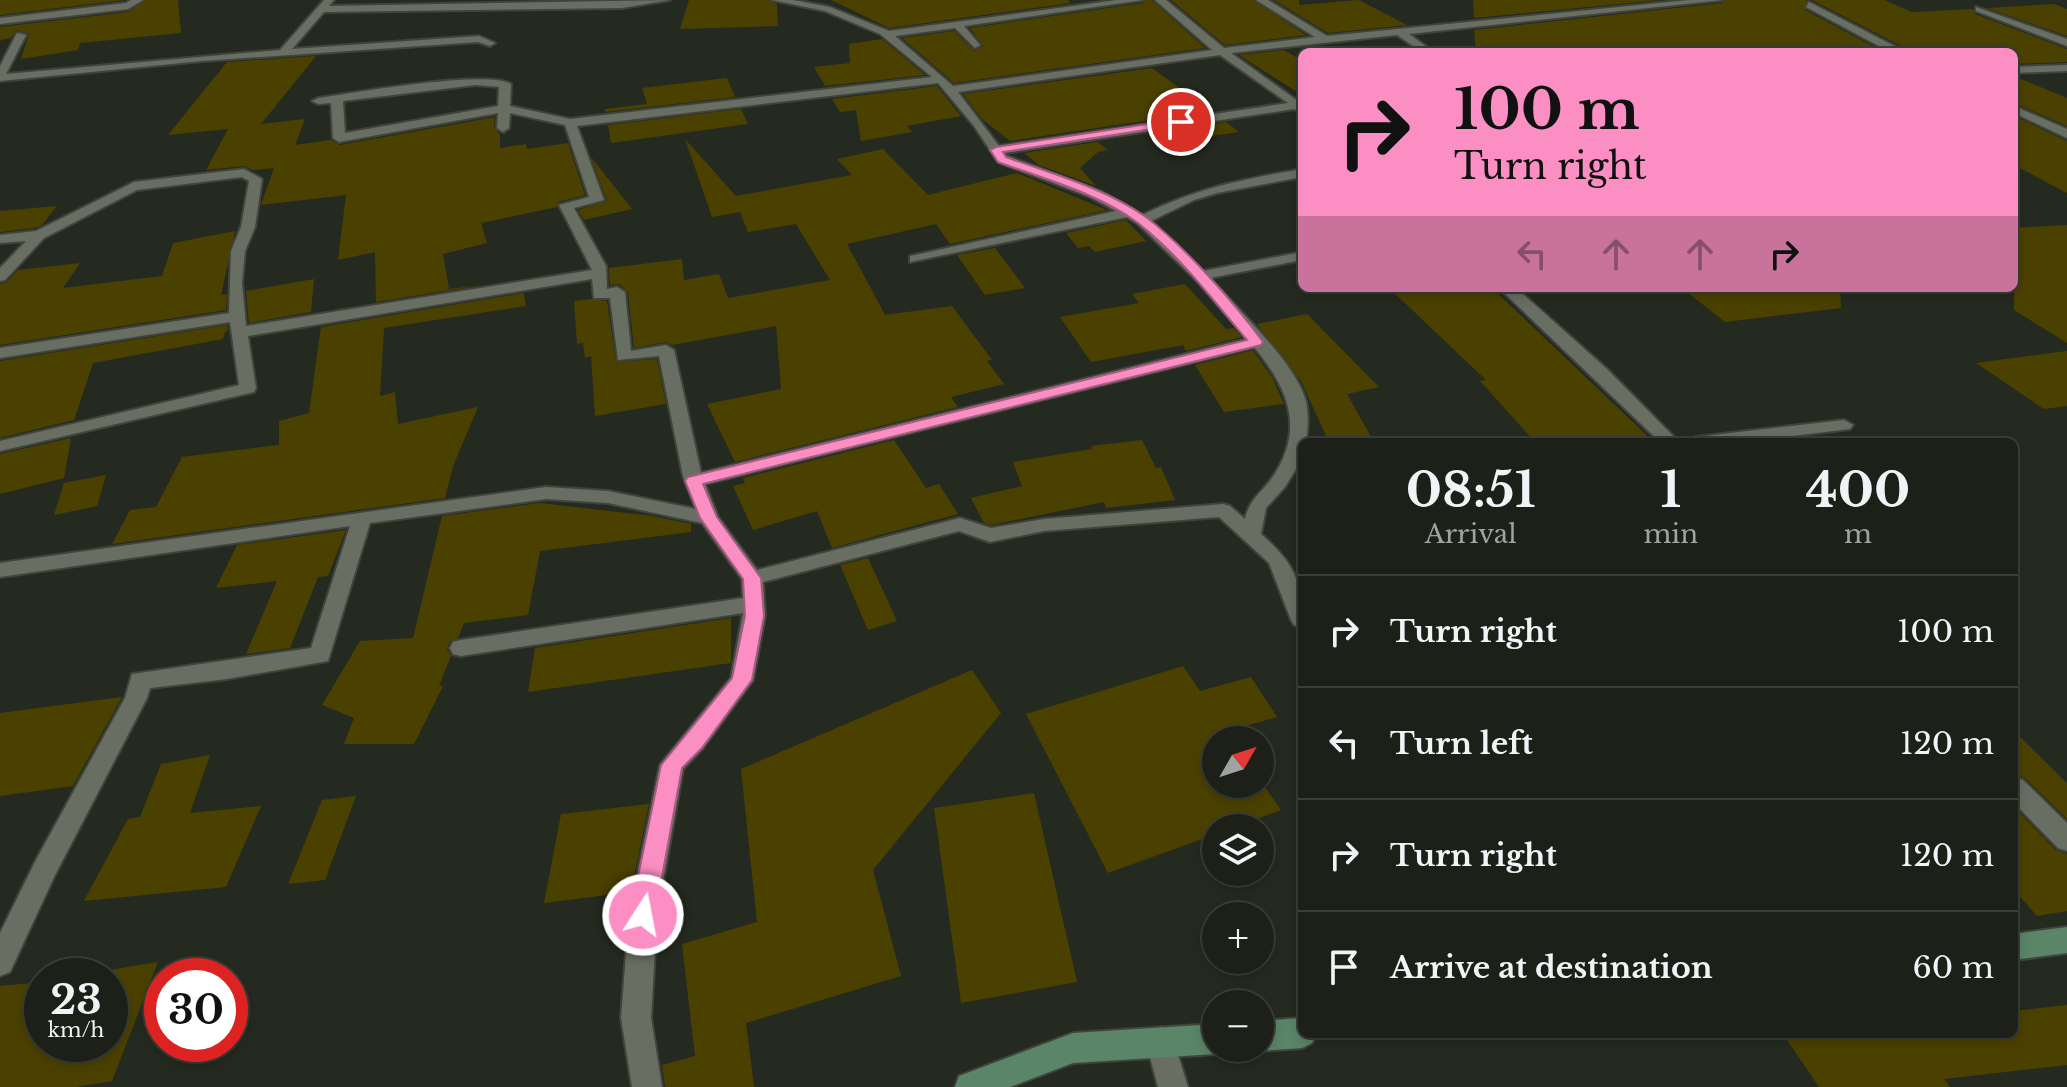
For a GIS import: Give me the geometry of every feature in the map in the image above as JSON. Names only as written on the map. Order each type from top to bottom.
[{"type":"street","points":[[0,21],[128,6],[138,0]]},
{"type":"street","points":[[283,52],[325,5],[622,5],[665,0]]},
{"type":"street","points":[[777,0],[827,9],[887,34],[941,79],[979,124],[1002,159],[1095,194],[1135,216],[1199,276],[1282,370],[1297,399],[1299,430],[1295,455],[1278,483],[1257,506],[1251,536]]},
{"type":"street","points":[[887,34],[1138,0]]},
{"type":"street","points":[[1160,0],[1221,51],[1298,107]]},
{"type":"street","points":[[1261,0],[1325,39]]},
{"type":"street","points":[[951,90],[1221,51],[1717,0]]},
{"type":"street","points":[[1809,5],[1890,48]]},
{"type":"street","points":[[1979,9],[2067,43]]},
{"type":"street","points":[[956,23],[975,45]]},
{"type":"street","points":[[1397,31],[1423,48]]},
{"type":"street","points":[[0,77],[21,35]]},
{"type":"street","points":[[0,77],[283,52],[479,39],[490,43]]},
{"type":"street","points":[[2018,70],[2067,68]]},
{"type":"street","points":[[318,101],[476,78],[505,84],[503,128]]},
{"type":"street","points":[[337,99],[339,138],[505,108],[570,123],[941,79]]},
{"type":"street","points":[[996,150],[1298,108]]},
{"type":"street","points":[[2018,111],[2067,134]]},
{"type":"street","points":[[570,123],[597,200],[566,205],[599,266],[599,295],[617,292],[624,357],[666,350],[694,481],[709,518],[753,591],[742,680],[672,765],[643,915],[636,1018],[647,1087]]},
{"type":"street","points":[[0,277],[39,235],[134,186],[244,173],[256,179],[248,227],[238,251],[235,283],[248,388],[0,446]]},
{"type":"street","points":[[915,259],[1135,216],[1202,193],[1298,174]]},
{"type":"street","points":[[0,239],[39,235]]},
{"type":"street","points":[[1199,276],[1298,257]]},
{"type":"street","points":[[0,353],[239,324],[597,274]]},
{"type":"street","points":[[1511,292],[1601,373],[1666,438]]},
{"type":"street","points":[[694,481],[1256,342]]},
{"type":"street","points":[[1731,438],[1844,425]]},
{"type":"street","points":[[0,570],[73,557],[546,493],[608,497],[709,518]]},
{"type":"street","points":[[461,648],[753,591],[960,524],[990,535],[1044,525],[1223,510],[1278,560],[1298,610]]},
{"type":"street","points":[[0,963],[45,868],[136,698],[140,680],[227,671],[320,655],[362,518]]},
{"type":"street","points":[[2018,791],[2067,840]]},
{"type":"street","points":[[2018,947],[2065,942]]},
{"type":"street","points":[[1274,1035],[1298,1033]]},
{"type":"street","points":[[970,1087],[1073,1048],[1202,1040]]},
{"type":"street","points":[[1161,1042],[1173,1087]]},
{"type":"building","points":[[0,0],[125,0],[0,15]]},
{"type":"building","points":[[146,0],[178,0],[181,33],[80,43],[78,50],[21,59],[29,34],[16,30],[11,38],[0,40],[0,27],[128,12]]},
{"type":"building","points":[[689,0],[769,0],[777,4],[778,26],[680,29]]},
{"type":"building","points":[[831,0],[1068,0],[1071,3],[889,28]]},
{"type":"building","points":[[1152,0],[1205,48],[954,83],[902,38],[954,31],[975,51],[983,46],[970,28],[1143,3]]},
{"type":"building","points":[[1171,0],[1253,0],[1306,35],[1225,45]]},
{"type":"building","points":[[1274,0],[1299,0],[1299,5],[1359,0],[1407,25],[1328,33]]},
{"type":"building","points":[[1473,0],[1659,0],[1474,18]]},
{"type":"building","points":[[1725,0],[1807,0],[1805,10],[1876,48],[1476,48],[1474,30],[1722,3]]},
{"type":"building","points":[[1812,0],[1884,0],[1912,12],[1973,9],[1975,14],[2067,49],[2067,62],[2018,64],[2018,48],[1903,47]]},
{"type":"building","points":[[2054,4],[2067,9],[2067,36],[1987,8]]},
{"type":"building","points":[[882,39],[925,75],[825,86],[814,67],[850,63],[849,44]]},
{"type":"building","points":[[1284,50],[1298,59],[1298,92],[1239,55]]},
{"type":"building","points":[[316,56],[261,124],[305,119],[295,145],[331,140],[340,145],[495,117],[494,128],[500,134],[500,148],[526,144],[527,149],[568,143],[585,195],[558,202],[557,207],[481,223],[487,243],[443,254],[449,289],[483,285],[376,302],[375,252],[338,260],[346,195],[261,205],[274,168],[253,170],[244,166],[206,170],[228,129],[168,135],[227,62]]},
{"type":"building","points":[[1152,68],[1211,111],[1010,141],[982,119],[963,94]]},
{"type":"building","points":[[727,78],[735,97],[605,112],[605,109],[647,104],[642,88]]},
{"type":"building","points":[[2018,78],[2067,98],[2067,126],[2018,105]]},
{"type":"building","points":[[937,86],[961,116],[907,126],[912,132],[861,141],[856,110],[840,112],[832,99]]},
{"type":"building","points":[[741,109],[748,124],[611,143],[608,125]]},
{"type":"building","points":[[2018,118],[2067,141],[2067,193],[2018,167]]},
{"type":"building","points":[[1226,122],[1239,132],[1191,139],[1181,129]]},
{"type":"building","points":[[685,139],[736,196],[852,175],[837,159],[883,149],[928,195],[1017,173],[1107,210],[950,244],[936,224],[847,244],[885,315],[952,306],[992,360],[987,361],[1004,384],[951,397],[958,407],[735,462],[707,404],[781,389],[776,326],[672,345],[666,342],[634,348],[628,292],[619,284],[610,285],[609,268],[682,259],[684,280],[719,274],[728,298],[830,280],[796,224],[748,232],[740,212],[712,217]]},
{"type":"building","points":[[1097,142],[1108,150],[1098,152],[1080,168],[1096,186],[1039,165],[1024,153]]},
{"type":"building","points":[[591,157],[632,209],[584,220],[578,210],[607,201]]},
{"type":"building","points":[[57,206],[42,225],[0,232],[0,211]]},
{"type":"building","points":[[1126,220],[1146,241],[1095,252],[1089,246],[1078,248],[1066,233]]},
{"type":"building","points":[[2067,225],[2067,343],[2014,310],[2014,292],[2018,292],[2018,228]]},
{"type":"building","points":[[235,231],[221,295],[227,294],[226,310],[0,345],[0,284],[7,282],[18,270],[80,263],[63,288],[162,276],[173,243]]},
{"type":"building","points":[[995,248],[1025,288],[985,295],[957,255]]},
{"type":"building","points":[[314,279],[311,312],[249,323],[246,291]]},
{"type":"building","points":[[1185,284],[1226,329],[1234,328],[1242,337],[1186,351],[1183,345],[1091,362],[1060,317],[1139,303],[1132,294]]},
{"type":"building","points":[[1393,292],[1496,292],[1650,438],[1531,438],[1480,381],[1486,380]]},
{"type":"building","points":[[1687,292],[1840,292],[1841,308],[1725,322]]},
{"type":"building","points":[[524,293],[526,306],[384,328],[380,396],[395,392],[398,424],[478,407],[453,466],[445,498],[112,544],[130,510],[156,507],[182,457],[279,445],[279,421],[309,413],[321,327]]},
{"type":"building","points":[[574,301],[607,301],[616,362],[657,359],[666,404],[595,416],[591,356],[585,358],[583,343],[577,344]]},
{"type":"building","points":[[1307,314],[1379,387],[1347,394],[1372,438],[1327,438],[1301,381],[1257,324]]},
{"type":"building","points":[[227,325],[228,331],[223,339],[93,363],[74,420],[0,438],[0,361]]},
{"type":"building","points":[[1253,350],[1273,379],[1284,404],[1224,412],[1195,365]]},
{"type":"building","points":[[2067,351],[2067,406],[2044,409],[1976,363]]},
{"type":"building","points":[[71,438],[64,478],[0,494],[0,454]]},
{"type":"building","points":[[894,440],[926,488],[939,484],[958,514],[832,548],[817,511],[753,530],[733,486],[745,483],[743,478]]},
{"type":"building","points":[[1142,440],[1156,468],[1161,467],[1175,500],[1106,508],[1104,502],[991,525],[984,523],[971,498],[1022,486],[1013,462],[1092,449],[1091,446]]},
{"type":"building","points":[[106,475],[97,506],[54,515],[64,483]]},
{"type":"building","points":[[540,503],[653,516],[691,524],[691,532],[540,551],[528,615],[464,623],[458,638],[450,641],[447,649],[451,656],[439,686],[443,686],[414,744],[344,744],[354,718],[322,705],[360,641],[413,638],[442,516]]},
{"type":"building","points":[[346,530],[328,576],[318,577],[290,648],[246,654],[277,581],[216,588],[237,545]]},
{"type":"building","points":[[868,558],[897,621],[868,630],[840,565]]},
{"type":"building","points":[[731,618],[731,663],[528,692],[535,648]]},
{"type":"building","points":[[1183,666],[1200,691],[1251,677],[1277,717],[1245,726],[1202,726],[1202,798],[1273,798],[1281,810],[1270,814],[1202,814],[1202,839],[1108,873],[1026,714]]},
{"type":"building","points":[[972,670],[1001,713],[873,870],[901,976],[746,1023],[754,1087],[665,1087],[662,1065],[695,1056],[682,944],[757,922],[741,769]]},
{"type":"building","points":[[122,697],[73,786],[0,796],[0,713]]},
{"type":"building","points":[[2018,735],[2067,783],[2067,819],[2025,778],[2018,775]]},
{"type":"building","points":[[210,755],[190,813],[261,806],[226,887],[84,901],[128,819],[140,817],[161,764]]},
{"type":"building","points":[[1034,793],[1077,982],[961,1003],[934,808]]},
{"type":"building","points":[[356,796],[325,880],[288,884],[322,800]]},
{"type":"building","points":[[649,804],[631,892],[544,903],[561,814]]},
{"type":"building","points":[[2018,811],[2056,850],[2067,854],[2067,911],[2037,916],[2018,895]]},
{"type":"building","points":[[144,964],[144,998],[128,1040],[128,967]]},
{"type":"building","points":[[24,984],[24,1062],[119,1062],[112,1081],[76,1087],[0,1087],[0,986]]},
{"type":"building","points":[[2067,1005],[2067,1065],[1944,1079],[1950,1087],[1819,1087],[1786,1038],[2018,1038],[2018,1011]]},
{"type":"route","points":[[643,915],[672,765],[742,680],[754,616],[752,578],[709,518],[694,481],[1256,342],[1203,279],[1142,220],[1095,194],[1002,159],[996,150],[1181,122]]}]
